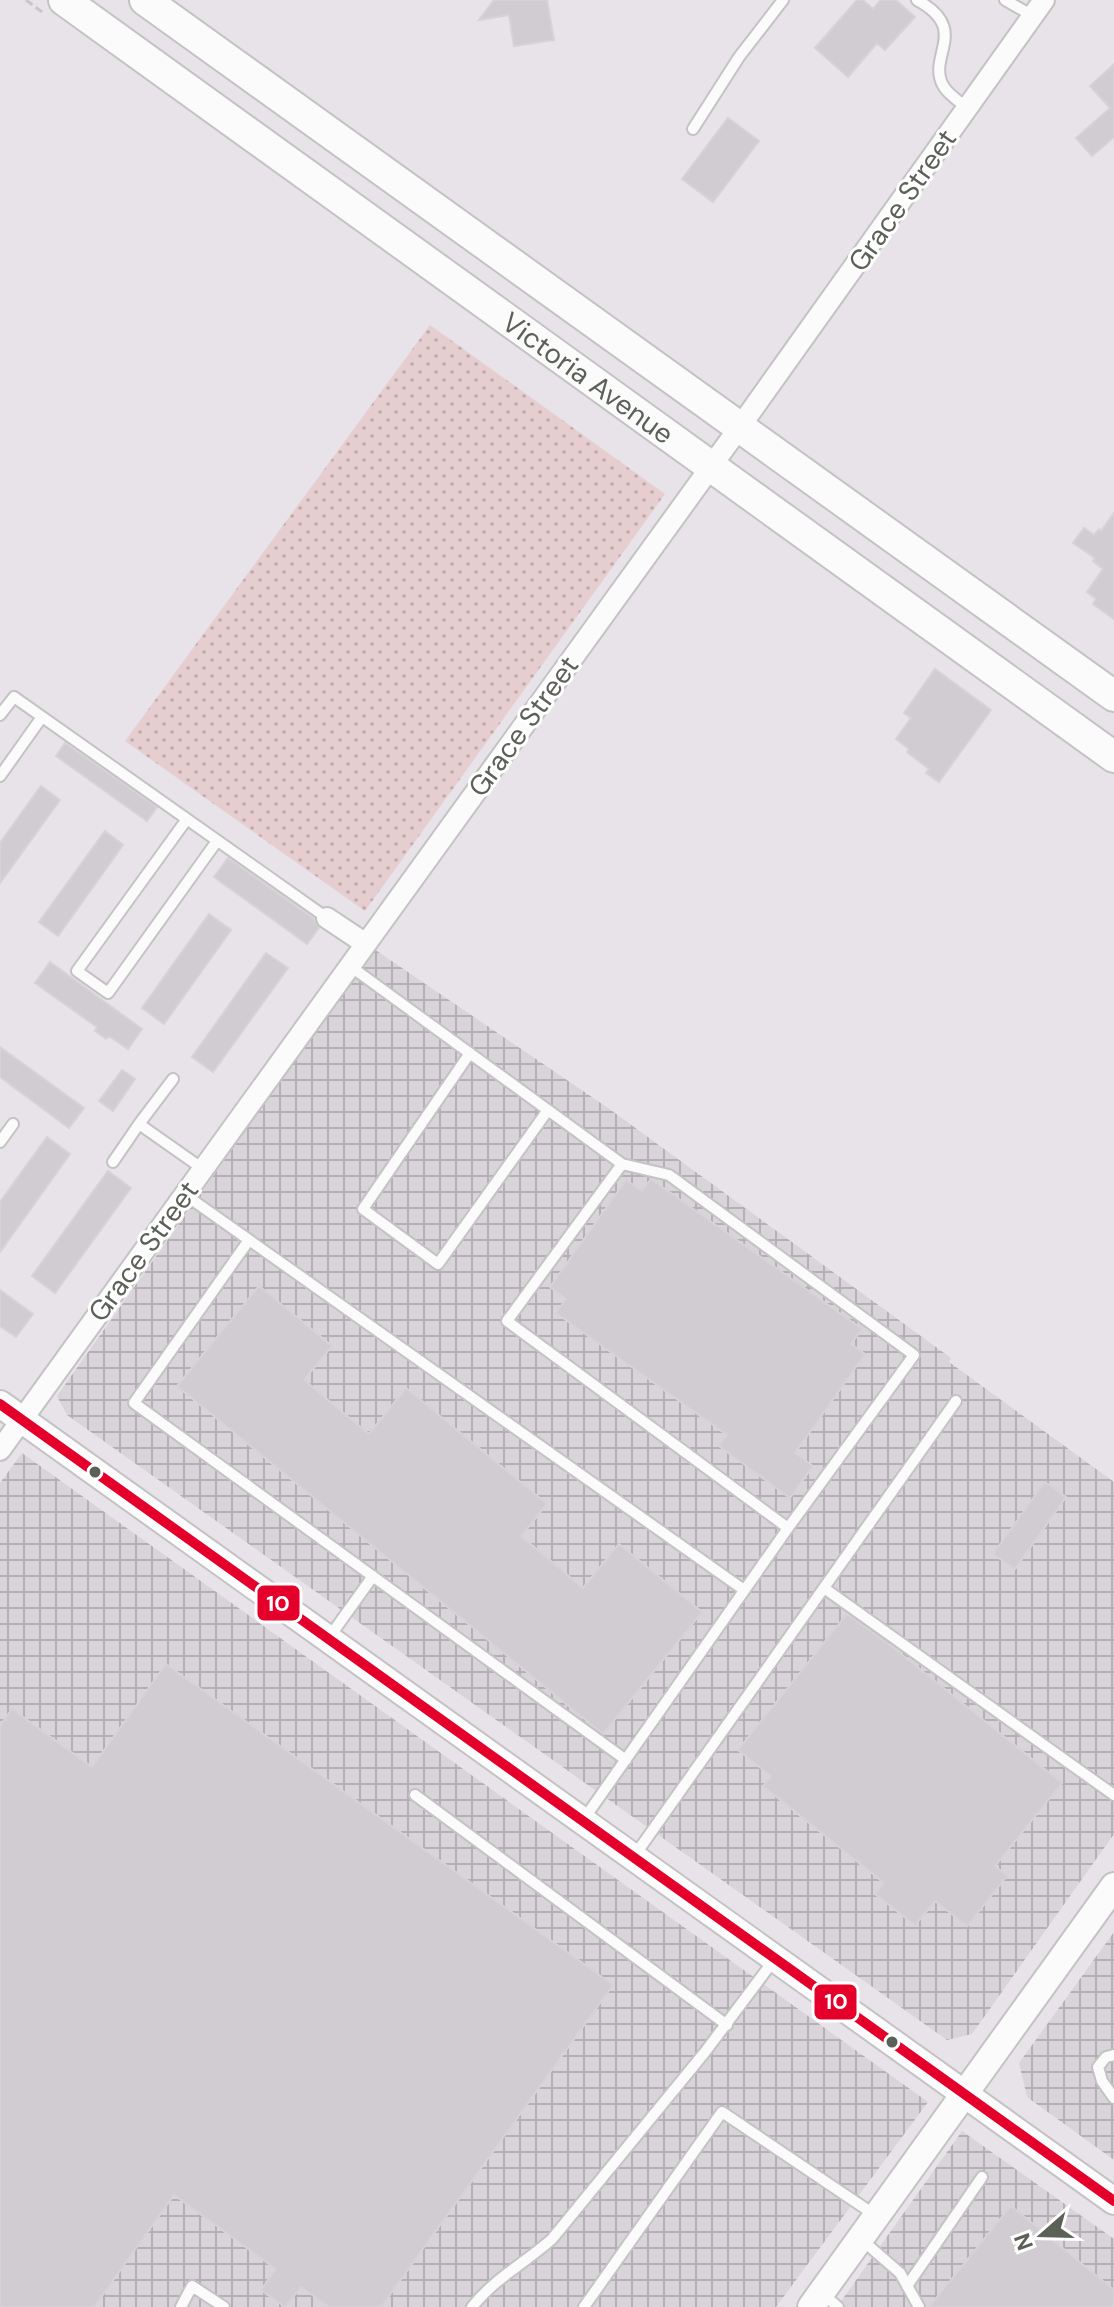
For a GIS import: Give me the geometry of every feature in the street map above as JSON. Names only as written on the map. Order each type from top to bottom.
[{"type":"main road","name":"Victoria Avenue","points":[[64,0],[1114,757]]},
{"type":"main road","name":"Victoria Avenue","points":[[145,0],[1114,696]]},
{"type":"street","name":"Grace Street","points":[[0,1450],[740,427],[1038,8]]},
{"type":"street","points":[[327,918],[366,944]]},
{"type":"street","points":[[0,1404],[1114,2201]]},
{"type":"street","points":[[824,2302],[860,2239],[1114,1886]]},
{"type":"lane","points":[[693,129],[739,57],[783,0]]},
{"type":"lane","points":[[917,0],[938,14],[944,25],[945,47],[939,72],[944,87],[967,108]]},
{"type":"lane","points":[[1005,0],[1038,8]]},
{"type":"lane","points":[[0,715],[14,697],[327,918]]},
{"type":"lane","points":[[0,776],[42,717]]},
{"type":"lane","points":[[187,819],[77,971],[108,993],[217,841]]},
{"type":"lane","points":[[350,966],[622,1164],[669,1175],[914,1355],[788,1528],[583,1821]]},
{"type":"lane","points":[[470,1053],[363,1209],[438,1264],[548,1110]]},
{"type":"lane","points":[[113,1162],[173,1079]]},
{"type":"lane","points":[[0,1142],[13,1124]]},
{"type":"lane","points":[[139,1124],[203,1169]]},
{"type":"lane","points":[[622,1164],[507,1321],[788,1528]]},
{"type":"lane","points":[[184,1194],[744,1590]]},
{"type":"lane","points":[[249,1240],[134,1403],[626,1760]]},
{"type":"lane","points":[[633,1857],[956,1401]]},
{"type":"lane","points":[[328,1639],[373,1576]]},
{"type":"lane","points":[[824,1588],[1114,1795]]},
{"type":"lane","points":[[415,1795],[727,2025]]},
{"type":"lane","points":[[472,2307],[508,2271],[533,2256],[552,2239],[727,2025],[775,1958]]},
{"type":"lane","points":[[1114,2055],[1106,2057],[1098,2067],[1102,2081],[1114,2098]]},
{"type":"lane","points":[[584,2307],[722,2112],[877,2216]]},
{"type":"lane","points":[[907,2286],[982,2177]]},
{"type":"lane","points":[[860,2239],[900,2273],[919,2307]]},
{"type":"lane","points":[[181,2307],[192,2286],[224,2307]]},
{"type":"shaded area","points":[[430,325],[665,494],[365,911],[125,741]]},
{"type":"shaded area","points":[[374,949],[608,1108],[951,1358],[949,1362],[1114,1482],[1114,1834],[972,2034],[947,2040],[67,1415],[57,1396]]},
{"type":"shaded area","points":[[22,1453],[928,2102],[776,2307],[0,2307],[0,1483]]},
{"type":"shaded area","points":[[1114,1932],[1114,2160],[1027,2097],[1019,2063]]},
{"type":"shaded area","points":[[962,2131],[1114,2239],[1114,2307],[837,2307]]},
{"type":"building","points":[[494,0],[547,0],[554,40],[514,46],[509,15],[479,20]]},
{"type":"building","points":[[857,0],[863,0],[873,9],[881,0],[896,0],[915,17],[885,50],[877,43],[848,77],[815,48]]},
{"type":"building","points":[[1114,64],[1114,137],[1092,156],[1076,138],[1110,108],[1090,86]]},
{"type":"building","points":[[728,118],[759,141],[713,202],[682,179]]},
{"type":"building","points":[[1114,513],[1114,619],[1093,604],[1096,599],[1087,592],[1103,569],[1093,561],[1095,558],[1073,543],[1084,528],[1094,535],[1099,529],[1101,531]]},
{"type":"building","points":[[935,669],[991,710],[939,782],[926,773],[929,769],[896,739],[911,718],[904,713]]},
{"type":"building","points":[[65,743],[157,807],[147,821],[56,756]]},
{"type":"building","points":[[41,786],[60,800],[0,883],[0,843]]},
{"type":"building","points":[[105,831],[123,845],[58,936],[39,922]]},
{"type":"building","points":[[228,858],[314,919],[319,928],[307,944],[214,877]]},
{"type":"building","points":[[209,914],[231,930],[164,1024],[142,1008]]},
{"type":"building","points":[[266,953],[288,968],[213,1072],[192,1057]]},
{"type":"building","points":[[50,962],[142,1029],[128,1049],[109,1036],[106,1039],[95,1031],[97,1027],[35,983]]},
{"type":"building","points":[[0,1047],[84,1108],[69,1128],[0,1077]]},
{"type":"building","points":[[122,1070],[135,1079],[113,1111],[99,1101]]},
{"type":"building","points":[[47,1137],[70,1154],[0,1252],[0,1202]]},
{"type":"building","points":[[108,1171],[131,1188],[55,1293],[32,1276]]},
{"type":"building","points":[[651,1179],[862,1329],[851,1344],[865,1354],[795,1453],[813,1466],[790,1498],[719,1446],[727,1435],[556,1313],[566,1299],[550,1287],[626,1180],[642,1191]]},
{"type":"building","points":[[259,1286],[332,1346],[304,1380],[369,1434],[406,1388],[547,1504],[521,1536],[583,1588],[619,1544],[702,1612],[603,1734],[177,1386]]},
{"type":"building","points":[[0,1290],[33,1314],[16,1337],[0,1326]]},
{"type":"building","points":[[1045,1482],[1066,1497],[1015,1569],[993,1554]]},
{"type":"building","points":[[847,1614],[1062,1783],[995,1866],[1007,1876],[967,1926],[935,1901],[915,1925],[875,1894],[884,1883],[763,1786],[771,1776],[738,1750]]},
{"type":"building","points":[[166,1664],[613,1985],[381,2307],[329,2307],[301,2287],[285,2307],[261,2290],[276,2269],[174,2195],[94,2307],[0,2307],[0,1726],[12,1709],[92,1767]]},
{"type":"building","points":[[1011,2206],[1114,2290],[1114,2307],[929,2307]]},
{"type":"transit line","name":"10","points":[[0,1404],[1114,2201]]}]
